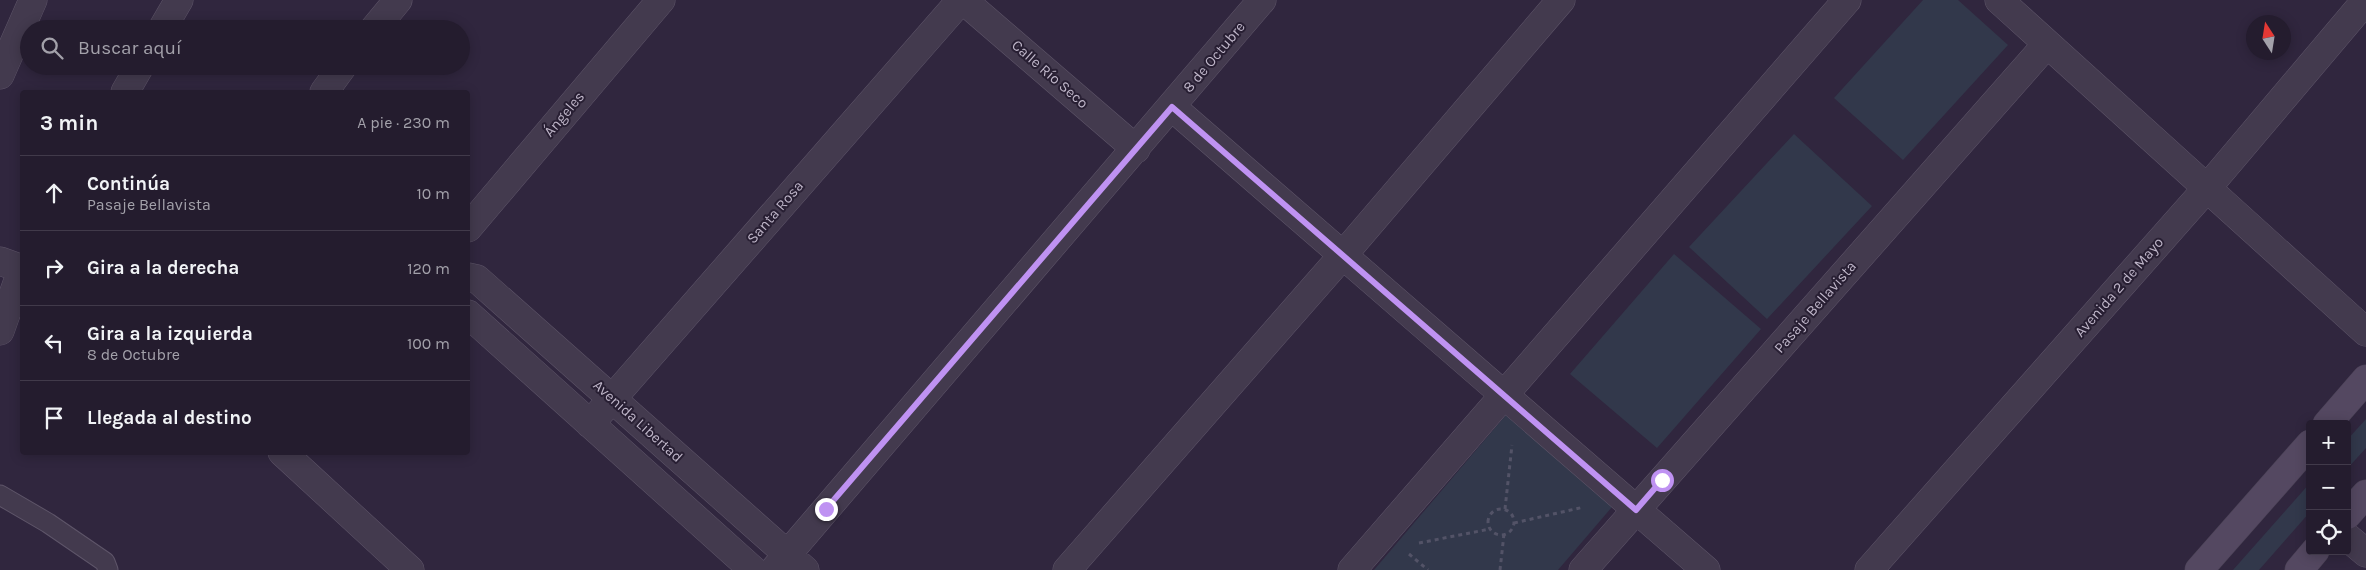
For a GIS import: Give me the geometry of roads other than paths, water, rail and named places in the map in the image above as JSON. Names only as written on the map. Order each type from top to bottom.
[{"type":"main road","points":[[2330,420],[2366,379]]},
{"type":"main road","points":[[2199,570],[2306,449]]},
{"type":"main road","points":[[2351,511],[2366,494]]},
{"type":"main road","points":[[2299,570],[2312,555]]},
{"type":"street","points":[[25,20],[34,0]]},
{"type":"street","points":[[167,20],[179,0]]},
{"type":"street","points":[[381,20],[398,0]]},
{"type":"street","name":"Ángeles","points":[[470,226],[661,0]]},
{"type":"street","name":"Calle Río Seco","points":[[962,0],[1136,149]]},
{"type":"street","name":"Santa Rosa","points":[[590,424],[962,0]]},
{"type":"street","name":"8 de Octubre","points":[[789,565],[1262,0]]},
{"type":"street","points":[[1067,570],[1342,255],[1561,0]]},
{"type":"street","points":[[1352,570],[1847,0]]},
{"type":"street","points":[[1999,0],[2366,332]]},
{"type":"street","name":"Avenida 2 de Mayo","points":[[1869,570],[2207,188],[2363,1]]},
{"type":"street","points":[[0,75],[20,31]]},
{"type":"street","name":"Pasaje Bellavista","points":[[1582,570],[2047,44]]},
{"type":"street","points":[[126,90],[135,75]]},
{"type":"street","points":[[325,90],[336,75]]},
{"type":"street","points":[[1172,107],[1706,570]]},
{"type":"street","points":[[0,261],[20,268]]},
{"type":"street","points":[[0,331],[20,275]]},
{"type":"street","name":"Avenida Libertad","points":[[470,277],[478,279],[612,398],[789,565]]},
{"type":"street","points":[[470,316],[753,570]]},
{"type":"street","points":[[285,455],[410,570]]},
{"type":"street","points":[[2351,540],[2366,553]]},
{"type":"lane","points":[[0,495],[48,523],[88,550],[104,562],[108,570]]}]
